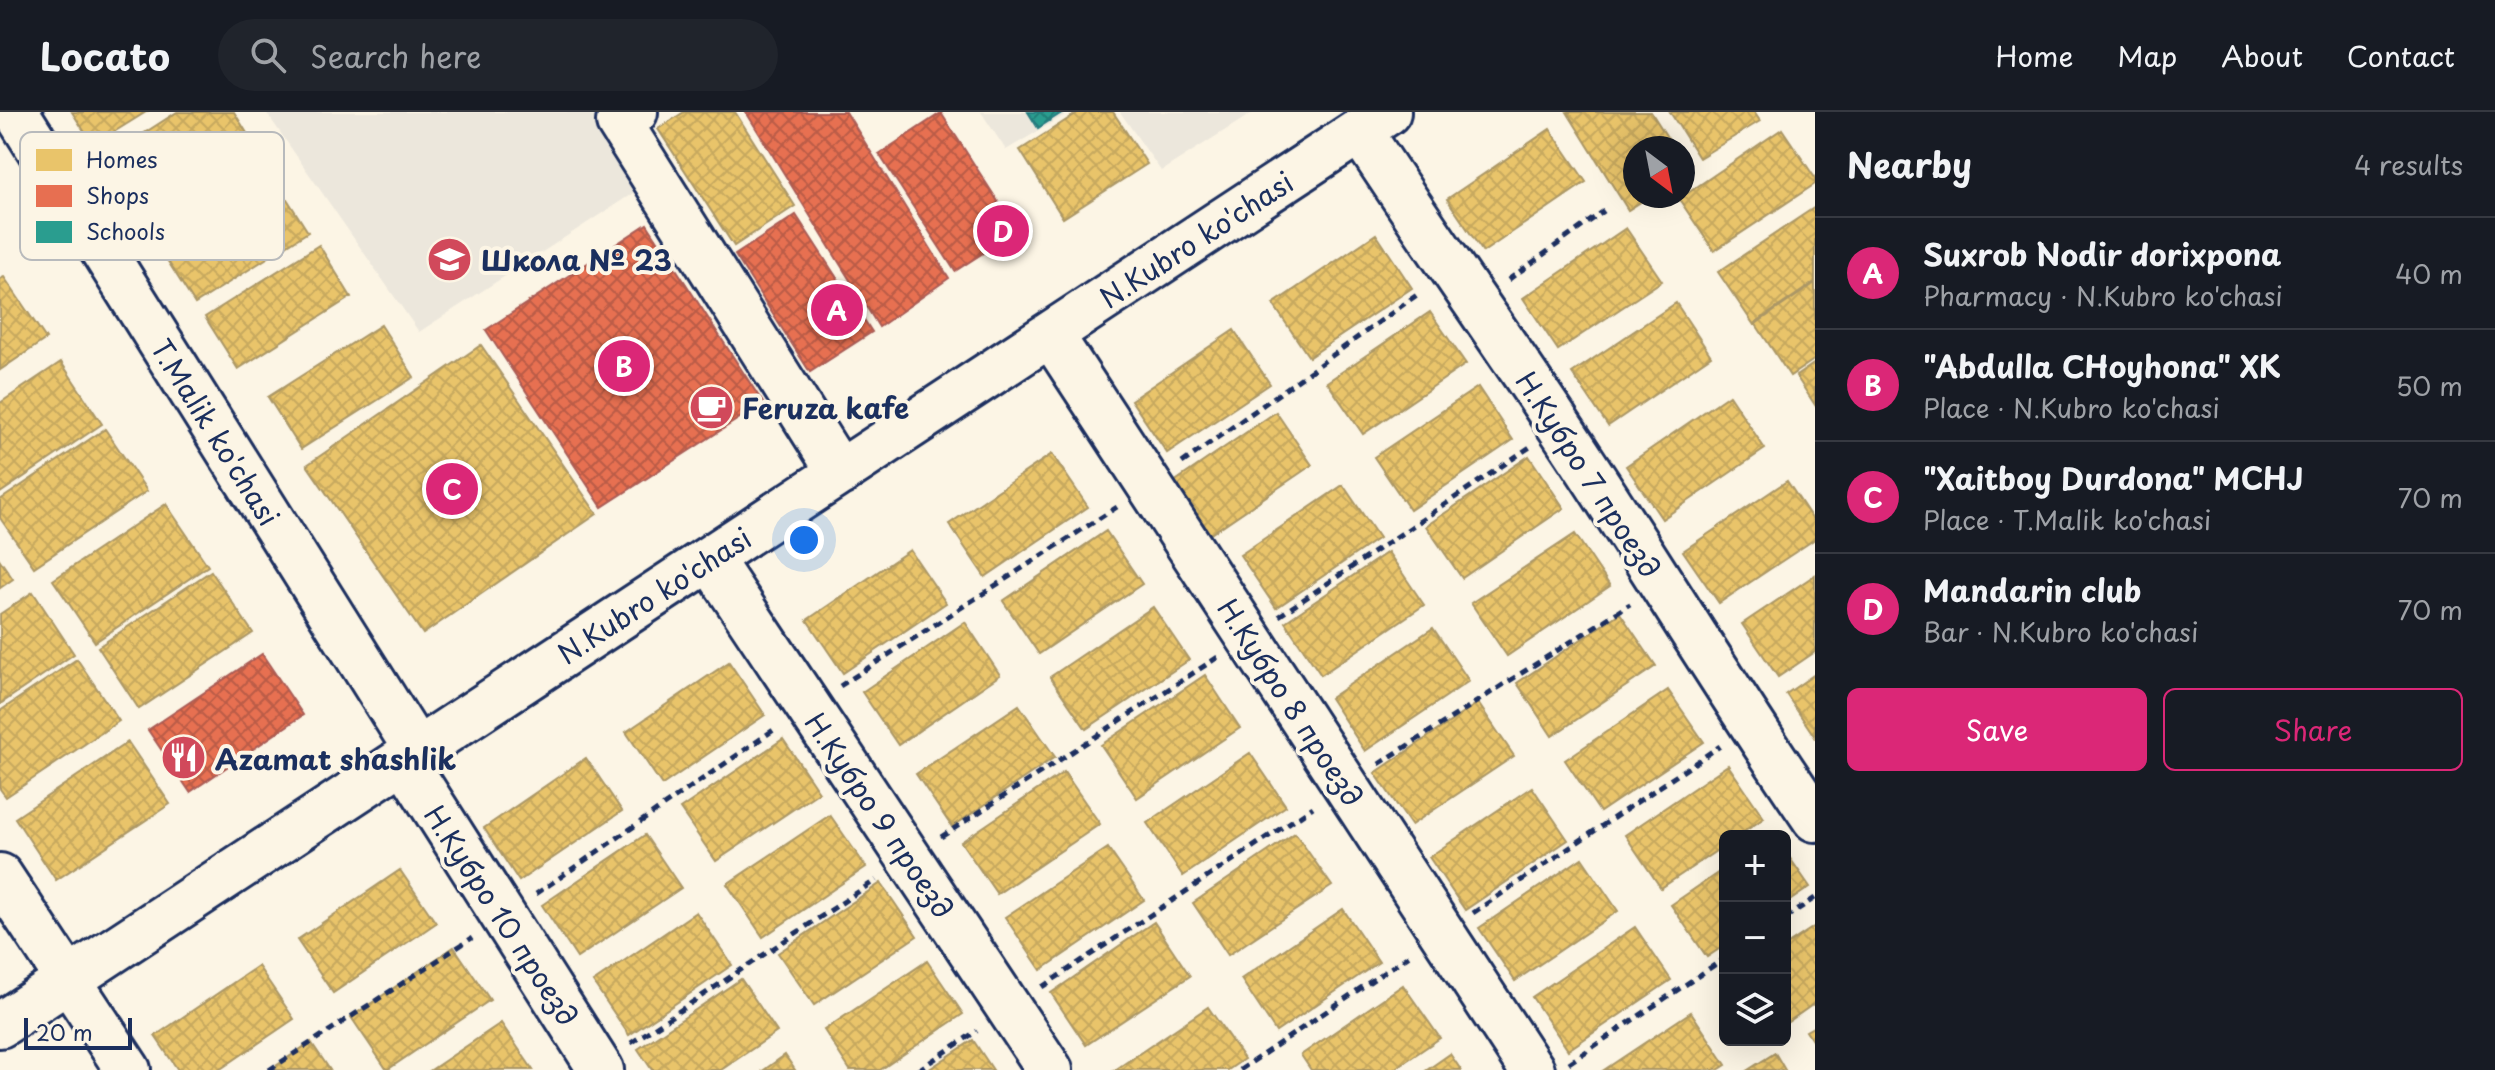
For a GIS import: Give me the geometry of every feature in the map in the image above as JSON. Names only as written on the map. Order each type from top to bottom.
[{"type":"street","name":"T.Malik ko'chasi","points":[[16,112],[28,132]]},
{"type":"street","points":[[635,112],[619,122],[840,473]]},
{"type":"street","name":"N.Kubro ko'chasi","points":[[0,1025],[1374,121]]},
{"type":"street","name":"Н.Кубро 7 проезд","points":[[1374,121],[1463,288],[1560,427],[1750,725],[1815,819]]},
{"type":"street","name":"T.Malik ko'chasi","points":[[107,260],[410,756]]},
{"type":"street","name":"Н.Кубро 8 проезд","points":[[1051,335],[1532,1070]]},
{"type":"street","name":"Н.Кубро 9 проезд","points":[[710,559],[1050,1070]]},
{"type":"street","name":"Н.Кубро 10 проезд","points":[[410,756],[503,917],[600,1068]]},
{"type":"street","points":[[0,876],[128,1070]]},
{"type":"path","points":[[269,1070],[503,917],[808,707],[1150,486],[1463,288],[1604,211]]},
{"type":"path","points":[[600,1068],[908,858],[1249,637],[1560,427]]},
{"type":"path","points":[[918,1070],[1345,785],[1661,584]]},
{"type":"path","points":[[1240,1070],[1750,725]]},
{"type":"path","points":[[1791,914],[1815,898]]},
{"type":"path","points":[[1558,1070],[1719,962]]},
{"type":"shaded area","name":"Школа № 23","points":[[266,112],[607,112],[644,186],[419,332],[284,138],[284,132],[280,132]]},
{"type":"shaded area","points":[[981,112],[1070,112],[1006,150]]},
{"type":"shaded area","points":[[1120,112],[1254,112],[1161,171]]},
{"type":"building: Homes","points":[[72,112],[146,112],[114,132],[85,132]]},
{"type":"building: Homes","points":[[177,112],[234,112],[246,132],[146,132]]},
{"type":"building: Homes","points":[[684,112],[735,112],[795,206],[734,246],[658,129]]},
{"type":"building: Homes","points":[[1079,112],[1113,112],[1147,164],[1063,218],[1020,150]]},
{"type":"building: Homes","points":[[1567,112],[1651,112],[1666,136],[1623,136],[1623,202]]},
{"type":"building: Homes","points":[[1670,112],[1754,112],[1760,121],[1699,158],[1695,152],[1695,136],[1685,136]]},
{"type":"building: Homes","points":[[1550,129],[1586,182],[1483,252],[1447,199]]},
{"type":"building: Homes","points":[[1782,129],[1815,178],[1815,184],[1714,251],[1685,208],[1695,208],[1695,188]]},
{"type":"building: Homes","points":[[284,194],[308,232],[284,247]]},
{"type":"building: Homes","points":[[1815,207],[1815,283],[1754,325],[1718,272]]},
{"type":"building: Homes","points":[[1626,228],[1662,281],[1558,350],[1523,298]]},
{"type":"building: Homes","points":[[1376,234],[1412,288],[1309,357],[1273,304]]},
{"type":"building: Homes","points":[[319,245],[351,297],[238,369],[205,317]]},
{"type":"building: Homes","points":[[167,260],[264,260],[195,304]]},
{"type":"building: Homes","points":[[4,277],[46,339],[0,370],[0,279]]},
{"type":"building: Homes","points":[[1815,282],[1815,359],[1790,376],[1755,323]]},
{"type":"building: Homes","points":[[1676,303],[1711,356],[1608,426],[1572,373]]},
{"type":"building: Homes","points":[[1430,312],[1466,364],[1363,434],[1327,382]]},
{"type":"building: Homes","points":[[381,325],[414,377],[301,449],[268,397]]},
{"type":"building: Homes","points":[[1234,330],[1270,384],[1167,453],[1131,400]]},
{"type":"building: Homes","points":[[481,345],[597,514],[423,634],[307,465]]},
{"type":"building: Homes","points":[[61,362],[102,424],[0,493],[0,403]]},
{"type":"building: Homes","points":[[1815,363],[1815,405],[1796,376]]},
{"type":"building: Homes","points":[[1478,387],[1513,440],[1410,510],[1374,457]]},
{"type":"building: Homes","points":[[1729,395],[1765,449],[1662,519],[1626,466]]},
{"type":"building: Homes","points":[[1276,412],[1312,465],[1209,535],[1174,482]]},
{"type":"building: Homes","points":[[105,429],[147,491],[34,567],[0,518],[0,500]]},
{"type":"building: Homes","points":[[1052,454],[1088,507],[985,577],[949,524]]},
{"type":"building: Homes","points":[[1529,456],[1564,508],[1462,578],[1426,526]]},
{"type":"building: Homes","points":[[1787,481],[1815,523],[1815,539],[1719,603],[1683,551]]},
{"type":"building: Homes","points":[[1343,485],[1379,538],[1276,608],[1240,555]]},
{"type":"building: Homes","points":[[166,504],[208,566],[95,642],[53,580]]},
{"type":"building: Homes","points":[[1106,531],[1142,584],[1039,654],[1003,601]]},
{"type":"building: Homes","points":[[1575,534],[1610,586],[1507,656],[1471,603]]},
{"type":"building: Homes","points":[[910,550],[946,603],[843,673],[807,620]]},
{"type":"building: Homes","points":[[1388,552],[1424,605],[1321,675],[1285,622]]},
{"type":"building: Homes","points":[[0,560],[13,579],[0,588]]},
{"type":"building: Homes","points":[[211,571],[253,633],[139,709],[98,647]]},
{"type":"building: Homes","points":[[1815,575],[1815,652],[1778,677],[1742,624]]},
{"type":"building: Homes","points":[[33,592],[74,654],[0,704],[0,614]]},
{"type":"building: Homes","points":[[1153,607],[1189,660],[1086,729],[1050,677]]},
{"type":"building: Homes","points":[[1620,613],[1656,666],[1552,736],[1517,683]]},
{"type":"building: Homes","points":[[965,622],[1000,675],[898,745],[862,692]]},
{"type":"building: Homes","points":[[1433,628],[1469,681],[1365,751],[1330,698]]},
{"type":"building: Homes","points":[[77,659],[119,721],[6,797],[0,789],[0,711]]},
{"type":"building: Homes","points":[[729,662],[765,715],[662,785],[626,732]]},
{"type":"building: Homes","points":[[1815,674],[1815,737],[1786,694]]},
{"type":"building: Homes","points":[[1205,675],[1240,728],[1137,798],[1101,745]]},
{"type":"building: Homes","points":[[1668,690],[1704,742],[1600,812],[1565,760]]},
{"type":"building: Homes","points":[[1478,703],[1514,756],[1411,825],[1375,773]]},
{"type":"building: Homes","points":[[1019,705],[1055,757],[952,827],[916,774]]},
{"type":"building: Homes","points":[[783,739],[819,792],[716,861],[680,809]]},
{"type":"building: Homes","points":[[128,742],[170,804],[56,880],[15,818]]},
{"type":"building: Homes","points":[[1250,753],[1286,806],[1183,876],[1147,823]]},
{"type":"building: Homes","points":[[586,758],[622,811],[519,881],[484,828]]},
{"type":"building: Homes","points":[[1728,765],[1764,818],[1747,830],[1719,830],[1719,849],[1661,888],[1625,835]]},
{"type":"building: Homes","points":[[1064,772],[1100,824],[997,894],[961,842]]},
{"type":"building: Homes","points":[[1532,787],[1568,840],[1465,910],[1429,857]]},
{"type":"building: Homes","points":[[830,815],[866,867],[763,937],[727,884]]},
{"type":"building: Homes","points":[[1295,833],[1332,886],[1228,955],[1193,903]]},
{"type":"building: Homes","points":[[645,835],[681,888],[577,958],[542,905]]},
{"type":"building: Homes","points":[[1108,848],[1144,900],[1041,970],[1005,917]]},
{"type":"building: Homes","points":[[1582,858],[1618,911],[1515,981],[1479,928]]},
{"type":"building: Homes","points":[[1791,860],[1810,887],[1791,900]]},
{"type":"building: Homes","points":[[400,870],[436,923],[333,993],[297,940]]},
{"type":"building: Homes","points":[[1719,872],[1719,949],[1707,957],[1671,905]]},
{"type":"building: Homes","points":[[881,883],[917,936],[814,1005],[778,953]]},
{"type":"building: Homes","points":[[1343,909],[1379,962],[1276,1032],[1241,979]]},
{"type":"building: Homes","points":[[696,912],[732,965],[629,1035],[593,982]]},
{"type":"building: Homes","points":[[1154,922],[1190,976],[1086,1045],[1051,993]]},
{"type":"building: Homes","points":[[1815,926],[1815,1003],[1791,1020],[1791,974],[1791,942]]},
{"type":"building: Homes","points":[[1635,927],[1671,980],[1568,1050],[1532,997]]},
{"type":"building: Homes","points":[[454,947],[490,1000],[387,1070],[351,1017]]},
{"type":"building: Homes","points":[[927,961],[963,1014],[880,1070],[850,1070],[824,1030]]},
{"type":"building: Homes","points":[[258,966],[294,1019],[219,1070],[178,1070],[155,1036]]},
{"type":"building: Homes","points":[[741,979],[777,1032],[721,1070],[652,1070],[638,1049]]},
{"type":"building: Homes","points":[[1403,985],[1440,1038],[1393,1070],[1311,1070],[1301,1055]]},
{"type":"building: Homes","points":[[1208,1007],[1244,1059],[1228,1070],[1115,1070]]},
{"type":"building: Homes","points":[[1691,1012],[1726,1065],[1718,1070],[1604,1070]]},
{"type":"building: Homes","points":[[501,1023],[533,1070],[431,1070]]},
{"type":"building: Homes","points":[[1815,1026],[1815,1045],[1806,1031]]},
{"type":"building: Homes","points":[[973,1040],[993,1070],[928,1070]]},
{"type":"building: Homes","points":[[311,1042],[330,1070],[270,1070]]},
{"type":"building: Homes","points":[[1775,1053],[1785,1070],[1748,1070]]},
{"type":"building: Homes","points":[[1450,1054],[1461,1070],[1427,1070]]},
{"type":"building: Homes","points":[[785,1055],[795,1070],[764,1070]]},
{"type":"building: Shops","points":[[746,112],[846,112],[949,278],[879,327]]},
{"type":"building: Shops","points":[[941,113],[1017,231],[955,271],[879,154]]},
{"type":"building: Shops","points":[[796,215],[872,332],[810,372],[735,255]]},
{"type":"building: Shops","points":[[647,224],[763,403],[602,507],[486,330]]},
{"type":"building: Shops","points":[[262,654],[303,715],[190,792],[148,730]]},
{"type":"building: Schools","points":[[1028,112],[1063,112],[1038,128]]},
{"type":"place","name":"Mandarin club","points":[[1003,231]]},
{"type":"place","name":"Школа № 23","points":[[450,259]]},
{"type":"place","name":"Suxrob Nodir dorixpona","points":[[837,310]]},
{"type":"place","name":"\"Abdulla CHoyhona\" XK","points":[[624,366]]},
{"type":"place","name":"Feruza kafe","points":[[711,407]]},
{"type":"place","name":"\"Xaitboy Durdona\" MCHJ","points":[[452,489]]},
{"type":"place","name":"Azamat shashlik","points":[[184,758]]}]
